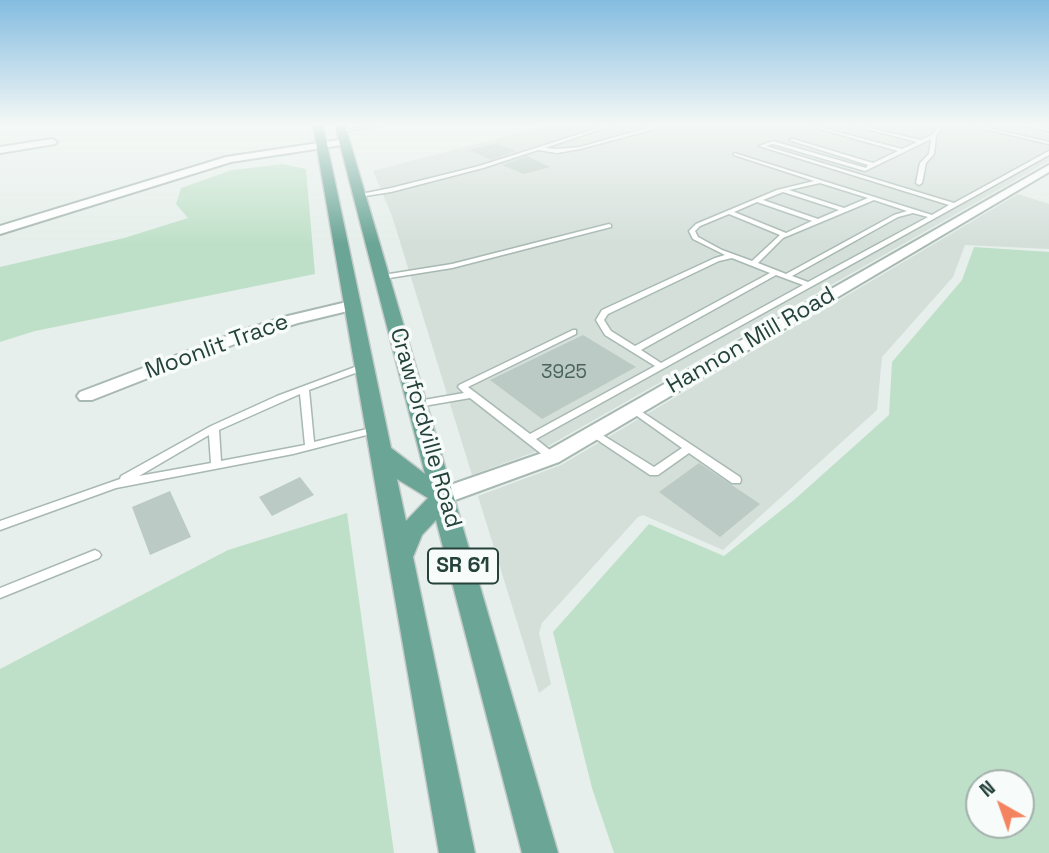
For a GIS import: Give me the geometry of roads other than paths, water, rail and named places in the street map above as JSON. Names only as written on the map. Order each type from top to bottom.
[{"type":"main road","name":"Crawfordville Road","points":[[325,165],[457,853]]},
{"type":"main road","name":"Crawfordville Road","points":[[351,165],[540,853]]},
{"type":"main road","points":[[330,188],[342,200],[361,202]]},
{"type":"main road","points":[[337,229],[364,242],[376,253]]},
{"type":"main road","points":[[377,441],[406,474],[444,496],[412,530],[401,556]]},
{"type":"street","points":[[0,230],[95,202],[198,165]]},
{"type":"street","name":"Hannon Mill Road","points":[[444,496],[514,473],[552,457],[1049,168]]},
{"type":"street","name":"Moonlit Trace","points":[[86,396],[244,335],[294,319],[351,306]]},
{"type":"lane","points":[[361,202],[482,165]]},
{"type":"lane","points":[[769,165],[933,217]]},
{"type":"lane","points":[[823,165],[974,213]]},
{"type":"lane","points":[[851,165],[865,169]]},
{"type":"lane","points":[[853,174],[874,165]]},
{"type":"lane","points":[[919,183],[923,165]]},
{"type":"lane","points":[[529,439],[1028,165]]},
{"type":"lane","points":[[808,285],[733,256],[695,238],[692,231],[698,225],[757,200],[819,181]]},
{"type":"lane","points":[[783,190],[842,209]]},
{"type":"lane","points":[[754,263],[769,246],[786,235],[873,198]]},
{"type":"lane","points":[[757,200],[817,221]]},
{"type":"lane","points":[[787,276],[897,216],[913,210]]},
{"type":"lane","points":[[728,212],[786,235]]},
{"type":"lane","points":[[383,278],[452,265],[609,226]]},
{"type":"lane","points":[[661,366],[608,333],[600,320],[605,312],[717,259],[733,256]]},
{"type":"lane","points":[[635,350],[777,272]]},
{"type":"lane","points":[[552,457],[462,387],[573,332]]},
{"type":"lane","points":[[115,484],[214,428],[363,367]]},
{"type":"lane","points":[[304,389],[310,447]]},
{"type":"lane","points":[[418,404],[471,394]]},
{"type":"lane","points":[[633,409],[736,480]]},
{"type":"lane","points":[[214,428],[216,464]]},
{"type":"lane","points":[[593,433],[654,472],[689,448]]},
{"type":"lane","points":[[0,526],[115,484],[310,447],[377,441]]},
{"type":"lane","points":[[0,593],[95,555]]}]
